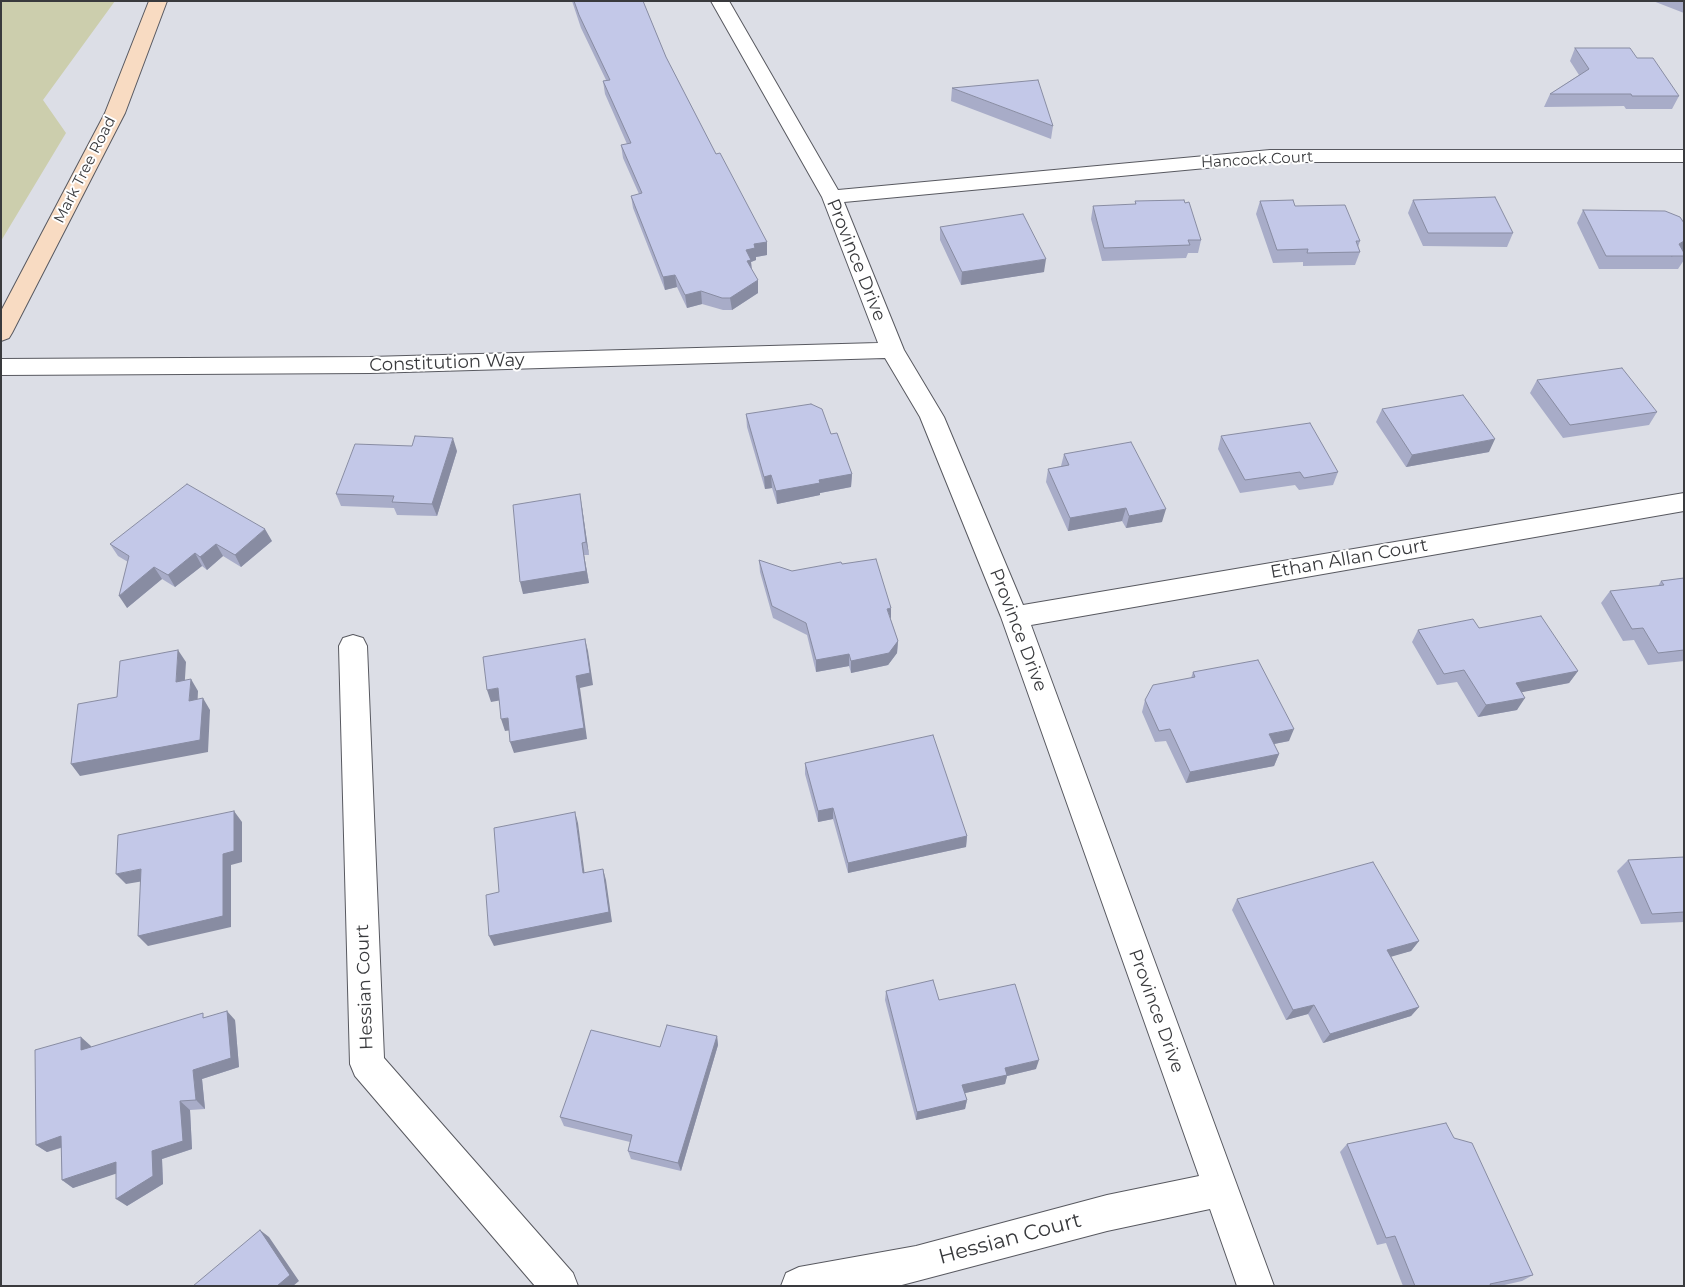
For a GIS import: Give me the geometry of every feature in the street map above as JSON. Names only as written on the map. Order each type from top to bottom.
[{"type":"main road","name":"Mark Tree Road","points":[[1,333],[115,113],[158,1]]},
{"type":"street","name":"Province Drive","points":[[720,1],[832,197],[892,350],[932,418],[1015,617],[1256,1286]]},
{"type":"street","name":"Hancock Court","points":[[832,197],[1270,156],[1684,156]]},
{"type":"street","name":"Constitution Way","points":[[1,367],[370,365],[892,350]]},
{"type":"street","name":"Ethan Allan Court","points":[[1015,617],[1684,502]]},
{"type":"street","name":"Hessian Court","points":[[353,646],[368,1064],[560,1286]]},
{"type":"street","name":"Hessian Court","points":[[799,1286],[916,1264],[1107,1213],[1220,1189]]},
{"type":"green space","points":[[1,1],[115,1],[43,100],[66,133],[1,241]]},
{"type":"building","points":[[574,1],[643,1],[666,57],[716,154],[720,153],[767,242],[754,244],[755,248],[746,250],[751,260],[747,261],[758,280],[730,298],[722,298],[701,291],[685,295],[675,275],[663,277],[631,196],[642,193],[621,145],[631,143],[603,81],[610,80]]},
{"type":"building","points":[[1575,48],[1630,48],[1637,58],[1653,58],[1679,96],[1550,94],[1589,69]]},
{"type":"building","points":[[1038,80],[1053,126],[952,88]]},
{"type":"building","points":[[1495,197],[1513,233],[1428,233],[1413,200]]},
{"type":"building","points":[[1184,200],[1185,203],[1189,202],[1201,240],[1188,240],[1190,245],[1104,248],[1093,206],[1136,204],[1135,201]]},
{"type":"building","points":[[1293,200],[1295,206],[1345,205],[1360,241],[1356,241],[1360,252],[1307,253],[1308,249],[1277,250],[1260,201]]},
{"type":"building","points":[[1583,210],[1665,211],[1680,217],[1684,223],[1684,241],[1679,244],[1684,256],[1606,256]]},
{"type":"building","points":[[1023,214],[1046,259],[962,272],[940,227]]},
{"type":"building","points":[[1622,368],[1657,412],[1570,425],[1537,380]]},
{"type":"building","points":[[1463,395],[1495,439],[1412,455],[1382,409]]},
{"type":"building","points":[[811,404],[822,409],[831,434],[837,433],[852,474],[819,480],[820,483],[776,491],[771,475],[764,477],[746,414]]},
{"type":"building","points":[[1310,423],[1338,472],[1304,478],[1300,472],[1245,480],[1221,436]]},
{"type":"building","points":[[415,436],[453,438],[432,504],[392,502],[394,496],[336,494],[355,444],[412,446]]},
{"type":"building","points":[[1131,442],[1166,509],[1129,516],[1126,508],[1070,518],[1048,469],[1069,465],[1064,454]]},
{"type":"building","points":[[187,484],[265,529],[235,555],[216,544],[200,557],[195,553],[168,575],[154,567],[119,596],[129,556],[110,544]]},
{"type":"building","points":[[580,494],[586,542],[582,543],[586,571],[520,582],[513,505]]},
{"type":"building","points":[[876,559],[891,608],[887,609],[898,641],[889,653],[851,661],[849,654],[816,660],[806,623],[772,606],[759,560],[792,571],[841,562],[842,564]]},
{"type":"building","points":[[1684,578],[1684,650],[1658,653],[1643,628],[1632,629],[1610,591],[1664,585],[1661,581]]},
{"type":"building","points":[[1541,616],[1578,671],[1516,683],[1525,698],[1486,705],[1464,670],[1444,674],[1418,630],[1473,619],[1479,628]]},
{"type":"building","points":[[585,639],[590,673],[576,676],[584,728],[510,742],[508,718],[501,719],[498,688],[487,690],[483,657]]},
{"type":"building","points":[[178,650],[176,682],[191,679],[189,701],[203,698],[200,740],[71,764],[78,704],[117,697],[120,661]]},
{"type":"building","points":[[1258,660],[1294,729],[1269,734],[1279,754],[1190,772],[1170,729],[1159,731],[1145,700],[1153,685],[1195,677],[1193,672]]},
{"type":"building","points":[[933,735],[967,836],[848,863],[833,808],[818,811],[805,763]]},
{"type":"building","points":[[234,811],[234,851],[223,854],[223,916],[138,936],[141,869],[116,874],[118,835]]},
{"type":"building","points":[[575,812],[583,873],[603,869],[609,912],[489,936],[486,895],[499,892],[494,828]]},
{"type":"building","points":[[1684,857],[1684,912],[1652,914],[1628,860]]},
{"type":"building","points":[[1373,862],[1419,941],[1387,950],[1419,1007],[1330,1034],[1314,1005],[1293,1010],[1237,899]]},
{"type":"building","points":[[933,980],[939,1000],[1015,984],[1039,1060],[1005,1068],[1007,1075],[962,1085],[967,1100],[917,1112],[886,991]]},
{"type":"building","points":[[227,1011],[231,1058],[193,1070],[196,1100],[180,1101],[183,1141],[152,1151],[153,1176],[116,1199],[116,1162],[62,1180],[61,1136],[36,1145],[35,1050],[81,1037],[81,1050],[203,1013],[203,1018]]},
{"type":"building","points":[[667,1025],[717,1036],[678,1163],[628,1151],[632,1135],[560,1117],[591,1030],[660,1047]]},
{"type":"building","points":[[1446,1123],[1454,1138],[1472,1143],[1533,1275],[1490,1284],[1491,1286],[1415,1286],[1395,1236],[1386,1238],[1347,1144]]},
{"type":"building","points":[[260,1230],[290,1275],[277,1286],[193,1286]]}]
